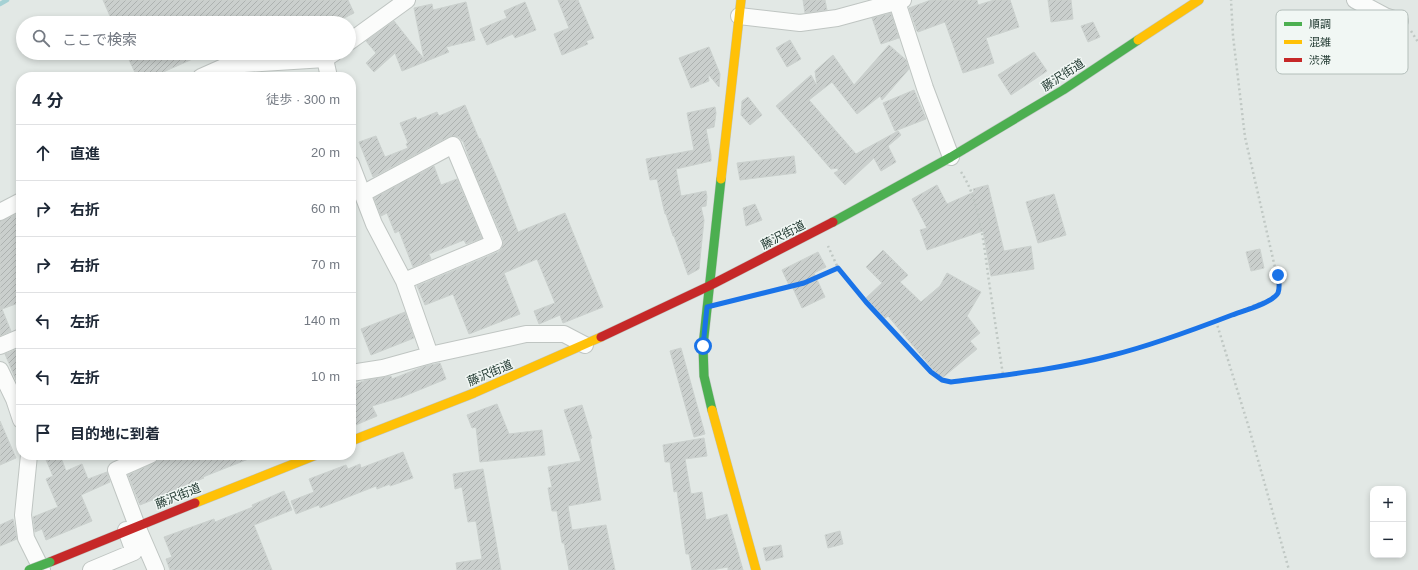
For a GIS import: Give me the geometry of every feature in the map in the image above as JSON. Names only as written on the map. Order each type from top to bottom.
[{"type":"main road","points":[[741,0],[703,346],[704,376],[713,416],[756,570]]},
{"type":"main road","name":"藤沢街道","points":[[356,439],[474,393],[585,345],[709,286],[820,229],[951,157],[1063,90],[1199,0]]},
{"type":"main road","name":"藤沢街道","points":[[29,570],[46,566],[132,528],[303,460]]},
{"type":"street","points":[[356,37],[407,0]]},
{"type":"street","points":[[1355,0],[1374,10]]},
{"type":"street","points":[[739,16],[800,22],[837,18],[900,1],[925,88],[951,157]]},
{"type":"street","points":[[212,72],[228,65],[284,60]]},
{"type":"street","points":[[328,72],[329,60]]},
{"type":"street","points":[[362,194],[453,145],[494,243],[404,281]]},
{"type":"street","points":[[356,178],[374,224],[404,281],[430,355]]},
{"type":"street","points":[[0,212],[16,204]]},
{"type":"street","points":[[356,372],[383,368],[430,355],[526,334],[564,334],[585,345]]},
{"type":"street","points":[[0,346],[16,339]]},
{"type":"street","points":[[0,370],[16,405]]},
{"type":"street","points":[[28,460],[23,515],[26,538],[46,566]]},
{"type":"street","points":[[91,570],[134,552],[132,528],[116,470],[139,460]]},
{"type":"street","points":[[132,528],[156,570]]},
{"type":"path","points":[[820,229],[838,268],[866,302],[931,372],[942,380],[951,382],[1074,364],[1115,355],[1150,345],[1216,321],[1270,299],[1277,293],[1279,285],[1245,137],[1232,36],[1231,0]]},
{"type":"path","points":[[951,157],[968,182],[975,205],[983,243],[1004,375]]},
{"type":"path","points":[[707,307],[804,283],[838,268]]},
{"type":"path","points":[[1216,321],[1249,428],[1289,570]]},
{"type":"building","points":[[103,0],[348,0],[354,13],[348,16],[110,16]]},
{"type":"building","points":[[558,0],[578,0],[594,38],[586,41],[588,44],[562,55],[554,34],[569,28]]},
{"type":"building","points":[[803,0],[825,0],[827,10],[805,13]]},
{"type":"building","points":[[931,0],[977,0],[978,5],[994,0],[1010,0],[1019,27],[986,38],[994,63],[963,73],[945,22],[918,32],[917,31],[909,8]]},
{"type":"building","points":[[1048,0],[1071,0],[1073,19],[1051,22]]},
{"type":"building","points":[[466,2],[475,40],[446,47],[449,52],[402,71],[395,53],[374,72],[366,63],[376,53],[366,41],[394,21],[424,59],[414,8],[432,4],[433,10]]},
{"type":"building","points":[[525,2],[536,30],[515,38],[513,34],[487,45],[480,29],[507,18],[504,11]]},
{"type":"building","points":[[891,13],[899,38],[881,44],[872,18]]},
{"type":"building","points":[[1093,22],[1100,37],[1088,42],[1081,26]]},
{"type":"building","points":[[790,40],[801,59],[787,67],[776,48]]},
{"type":"building","points":[[889,45],[906,60],[909,69],[882,100],[880,96],[857,114],[832,82],[809,100],[856,154],[898,131],[901,135],[888,146],[896,162],[881,171],[874,158],[845,185],[834,173],[838,171],[838,168],[831,169],[776,106],[811,75],[817,86],[815,71],[833,55],[854,85]]},
{"type":"building","points":[[709,47],[720,74],[719,87],[708,74],[709,81],[691,88],[679,58]]},
{"type":"building","points":[[1034,52],[1047,71],[1011,95],[998,75]]},
{"type":"building","points":[[129,60],[190,60],[163,72],[135,72]]},
{"type":"building","points":[[914,90],[926,119],[895,131],[883,103]]},
{"type":"building","points":[[748,97],[762,115],[750,125],[741,115],[742,101]]},
{"type":"building","points":[[465,105],[500,185],[518,232],[565,213],[603,307],[563,323],[560,315],[539,324],[534,311],[555,303],[537,259],[504,273],[520,314],[469,334],[453,294],[425,305],[417,286],[498,252],[503,245],[503,239],[474,172],[463,141],[459,137],[448,137],[373,177],[359,142],[376,136],[385,157],[408,148],[406,144],[408,143],[400,123],[416,117],[417,120],[437,112],[439,116]]},
{"type":"building","points":[[715,107],[716,113],[714,127],[706,129],[711,161],[676,169],[681,196],[706,191],[707,197],[706,206],[701,207],[704,220],[699,269],[688,275],[665,214],[657,179],[650,180],[646,159],[694,150],[687,113]]},
{"type":"building","points":[[794,156],[796,173],[740,180],[737,163]]},
{"type":"building","points":[[434,166],[441,185],[457,179],[482,238],[466,244],[464,240],[429,254],[431,259],[413,267],[399,231],[395,233],[387,213],[381,216],[374,198]]},
{"type":"building","points":[[937,185],[947,204],[974,192],[973,189],[988,185],[1004,251],[1031,246],[1034,269],[991,276],[983,231],[927,250],[920,230],[927,228],[912,199]]},
{"type":"building","points":[[1054,194],[1066,235],[1038,243],[1026,202]]},
{"type":"building","points":[[755,204],[762,220],[746,226],[743,208]]},
{"type":"building","points":[[16,214],[16,304],[2,309],[11,331],[0,336],[0,221]]},
{"type":"building","points":[[1260,249],[1264,268],[1251,271],[1246,252]]},
{"type":"building","points":[[883,250],[908,275],[900,282],[921,302],[940,286],[947,273],[981,292],[967,316],[980,333],[970,341],[977,349],[941,379],[888,316],[885,318],[866,298],[882,283],[866,267]]},
{"type":"building","points":[[818,252],[826,267],[814,273],[825,297],[802,308],[791,284],[789,285],[782,270]]},
{"type":"building","points":[[405,312],[414,338],[371,355],[361,329]]},
{"type":"building","points":[[681,348],[705,434],[694,437],[670,351]]},
{"type":"building","points":[[16,350],[16,380],[5,354]]},
{"type":"building","points":[[440,363],[446,379],[402,397],[372,406],[377,416],[356,425],[356,384],[366,380],[391,376],[392,379],[425,366]]},
{"type":"building","points":[[497,404],[509,434],[542,430],[545,455],[480,462],[476,427],[472,428],[467,415]]},
{"type":"building","points":[[582,405],[592,438],[590,439],[601,500],[568,506],[572,530],[606,525],[615,570],[569,570],[564,543],[562,543],[557,511],[552,511],[548,488],[552,487],[548,467],[581,461],[564,410]]},
{"type":"building","points":[[0,421],[16,458],[0,465]]},
{"type":"building","points":[[704,438],[707,456],[685,459],[691,494],[702,492],[706,520],[727,514],[743,570],[728,570],[728,567],[711,570],[692,570],[689,554],[686,554],[677,491],[674,492],[670,462],[665,462],[663,445]]},
{"type":"building","points":[[403,452],[413,478],[377,489],[376,486],[320,508],[319,505],[296,514],[291,501],[314,492],[309,479],[346,465],[348,469],[360,464],[361,468]]},
{"type":"building","points":[[46,460],[62,460],[66,471],[82,464],[88,479],[107,472],[110,482],[81,495],[92,521],[46,540],[42,529],[35,532],[33,517],[58,507],[46,479],[53,476]]},
{"type":"building","points":[[158,460],[246,460],[140,505],[128,475]]},
{"type":"building","points":[[483,469],[501,570],[457,570],[456,563],[482,559],[476,521],[468,522],[462,487],[455,489],[453,474]]},
{"type":"building","points":[[284,491],[292,510],[254,525],[272,570],[170,570],[166,559],[172,557],[164,537],[214,519],[215,522],[253,507],[252,505]]},
{"type":"building","points":[[13,519],[17,539],[0,546],[0,525]]},
{"type":"building","points":[[840,531],[843,544],[828,548],[825,535]]},
{"type":"building","points":[[781,545],[783,557],[766,561],[763,548]]},
{"type":"waterway","points":[[0,4],[7,0]]},
{"type":"traffic: fast","points":[[833,222],[951,157],[1063,90],[1138,40]]},
{"type":"traffic: fast","points":[[712,410],[704,376],[703,346],[721,179]]},
{"type":"traffic: fast","points":[[29,570],[50,562]]},
{"type":"traffic: slow","points":[[721,179],[741,0]]},
{"type":"traffic: slow","points":[[1138,40],[1199,0]]},
{"type":"traffic: slow","points":[[356,439],[474,393],[601,337]]},
{"type":"traffic: slow","points":[[712,410],[756,570]]},
{"type":"traffic: slow","points":[[195,503],[303,460]]},
{"type":"traffic: jam","points":[[601,337],[709,286],[833,222]]},
{"type":"traffic: jam","points":[[50,562],[195,503]]},
{"type":"route","points":[[703,346],[707,307],[804,283],[838,268],[866,302],[931,372],[942,380],[951,382],[1074,364],[1115,355],[1150,345],[1249,309],[1270,299],[1277,293],[1279,285],[1278,275]]}]
